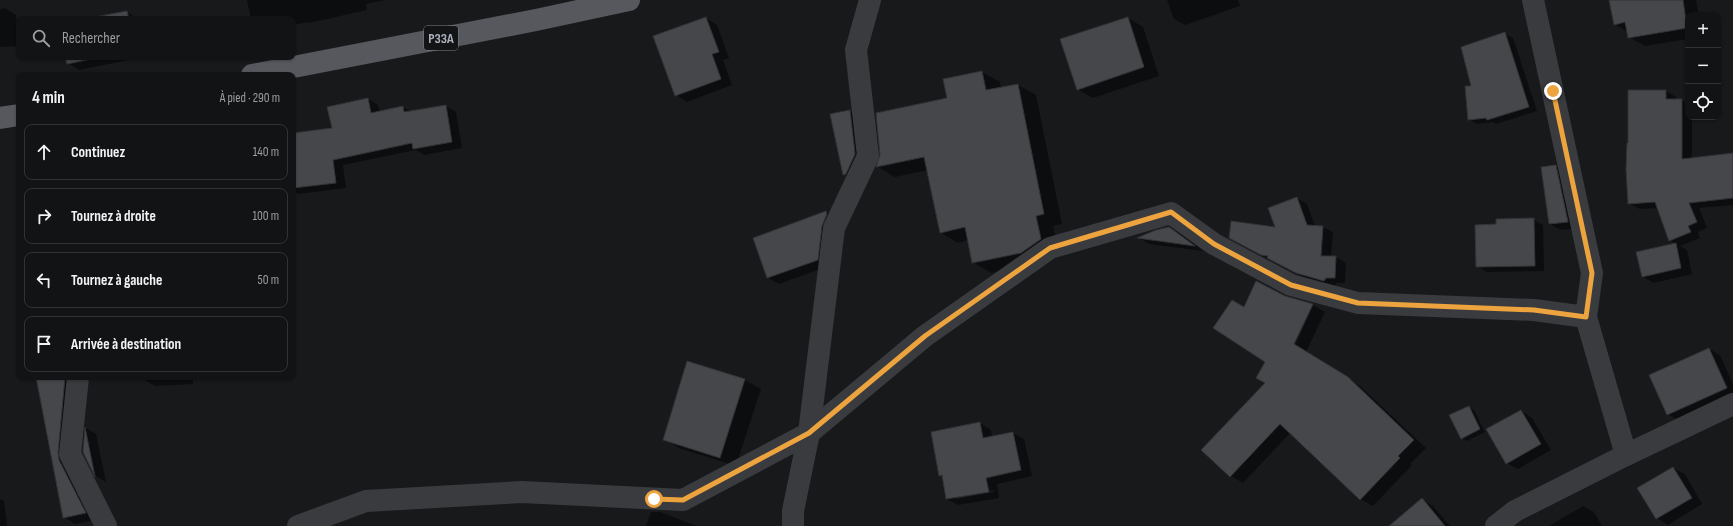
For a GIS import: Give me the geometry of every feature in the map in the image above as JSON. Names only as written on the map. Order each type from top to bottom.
[{"type":"main road","name":"P33A","points":[[267,72],[536,20],[629,0]]},
{"type":"main road","points":[[0,118],[16,115]]},
{"type":"street","points":[[793,526],[793,511],[809,433],[834,228],[868,156],[856,50],[870,0]]},
{"type":"street","points":[[1533,0],[1592,273],[1586,317],[1626,455]]},
{"type":"street","points":[[298,526],[366,501],[522,492],[683,500],[809,433],[925,336],[1050,248],[1171,212],[1214,244],[1291,285],[1358,303],[1534,310],[1586,317]]},
{"type":"street","points":[[78,380],[70,454],[106,526]]},
{"type":"street","points":[[1496,526],[1515,511],[1626,455],[1733,404]]},
{"type":"building","points":[[1609,0],[1683,0],[1685,28],[1628,38],[1625,22],[1614,25]]},
{"type":"building","points":[[127,11],[128,16],[100,16]]},
{"type":"building","points":[[706,17],[719,52],[712,54],[721,79],[675,96],[653,36]]},
{"type":"building","points":[[1128,17],[1144,67],[1077,90],[1060,39]]},
{"type":"building","points":[[1505,32],[1529,107],[1487,120],[1486,118],[1468,120],[1465,86],[1471,86],[1461,47]]},
{"type":"building","points":[[66,60],[86,60],[67,64]]},
{"type":"building","points":[[982,71],[986,90],[1018,84],[1044,214],[1036,216],[1041,239],[1021,253],[972,263],[965,227],[940,233],[924,157],[876,167],[880,155],[876,113],[947,98],[943,79]]},
{"type":"building","points":[[1628,90],[1666,90],[1666,99],[1682,99],[1682,159],[1733,153],[1733,198],[1689,203],[1697,222],[1688,226],[1691,232],[1669,241],[1655,202],[1628,204],[1626,169],[1628,143]]},
{"type":"building","points":[[368,98],[371,113],[403,106],[404,112],[446,105],[452,142],[413,149],[412,143],[333,160],[336,183],[296,188],[296,133],[332,128],[327,107]]},
{"type":"building","points":[[850,110],[855,154],[846,174],[843,175],[830,114]]},
{"type":"building","points":[[1556,165],[1568,222],[1549,224],[1541,167]]},
{"type":"building","points":[[1297,197],[1307,225],[1323,226],[1321,256],[1336,256],[1335,278],[1326,278],[1324,281],[1296,273],[1267,258],[1268,256],[1261,255],[1229,238],[1231,221],[1275,227],[1268,208]]},
{"type":"building","points":[[826,211],[827,214],[822,226],[818,260],[767,278],[753,238]]},
{"type":"building","points":[[1534,218],[1535,266],[1476,267],[1475,225],[1496,224],[1496,219]]},
{"type":"building","points":[[1169,227],[1195,246],[1137,238],[1156,230]]},
{"type":"building","points":[[1676,243],[1681,268],[1642,277],[1636,252]]},
{"type":"building","points":[[1256,281],[1285,296],[1313,304],[1294,344],[1348,377],[1414,440],[1398,456],[1400,458],[1360,500],[1280,424],[1230,477],[1201,450],[1265,383],[1256,378],[1265,362],[1213,328],[1232,300],[1244,307]]},
{"type":"building","points":[[1709,348],[1727,388],[1667,415],[1649,375]]},
{"type":"building","points":[[687,361],[745,379],[720,458],[663,440]]},
{"type":"building","points":[[37,380],[65,380],[58,453],[59,460],[86,513],[63,518]]},
{"type":"building","points":[[1469,406],[1480,429],[1461,439],[1449,415]]},
{"type":"building","points":[[1521,410],[1541,444],[1506,464],[1486,429]]},
{"type":"building","points":[[980,422],[983,438],[1013,432],[1021,470],[986,478],[989,492],[946,499],[942,475],[939,476],[931,432]]},
{"type":"building","points":[[85,427],[95,477],[83,452]]},
{"type":"building","points":[[1673,467],[1692,498],[1656,519],[1637,488]]},
{"type":"building","points":[[1422,498],[1445,526],[1389,526]]},
{"type":"route","points":[[654,499],[683,500],[809,433],[925,336],[1050,248],[1171,212],[1214,244],[1291,285],[1358,303],[1534,310],[1586,317],[1592,273],[1553,91]]}]
